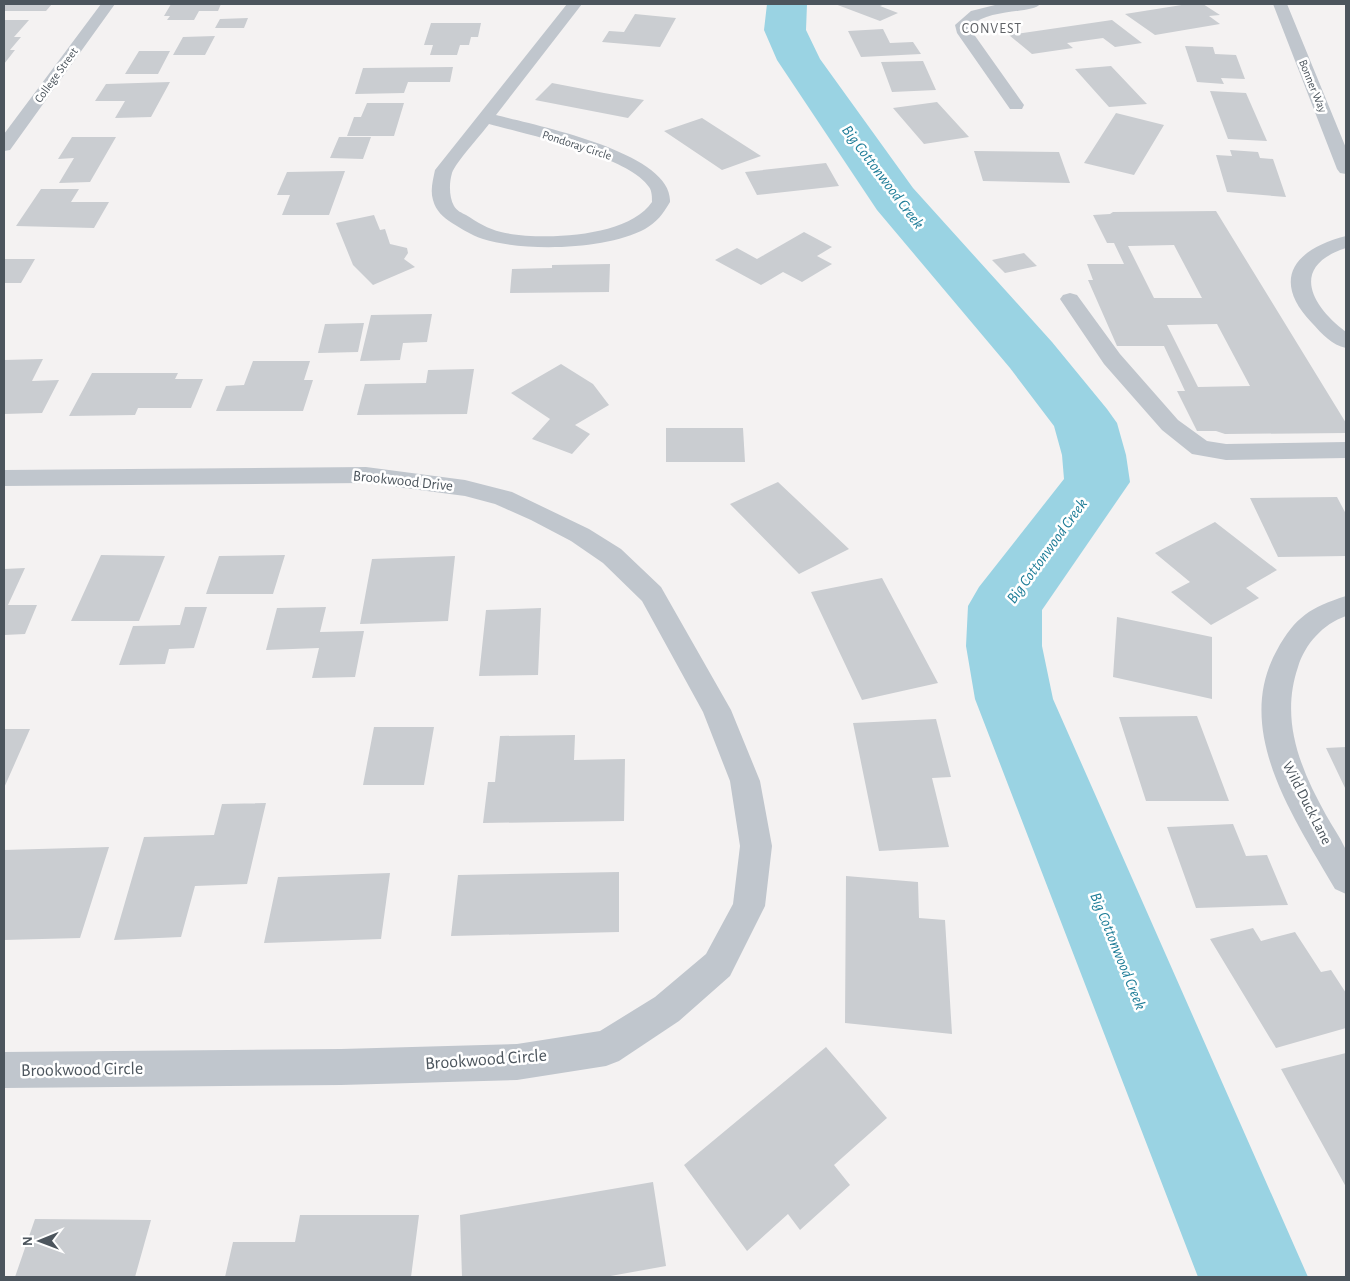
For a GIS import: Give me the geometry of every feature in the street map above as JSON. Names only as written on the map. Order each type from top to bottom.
[{"type":"street","name":"College Street","points":[[4,146],[108,4]]},
{"type":"street","name":"Pondoray Circle","points":[[486,118],[596,149],[643,172],[656,182],[662,196],[658,211],[645,223],[618,232],[574,240],[536,242],[507,239],[482,233],[447,211],[440,194],[444,170],[575,4]]},
{"type":"street","points":[[1016,105],[965,33],[963,25],[968,18],[985,12],[1033,4]]},
{"type":"street","name":"Bonner Way","points":[[1280,4],[1346,169]]},
{"type":"street","points":[[1346,242],[1312,256],[1303,268],[1299,285],[1310,307],[1334,334],[1346,342]]},
{"type":"street","points":[[1070,299],[1112,359],[1170,425],[1200,448],[1226,452],[1346,450]]},
{"type":"street","name":"Brookwood Drive","points":[[4,478],[366,475],[465,488],[503,498],[580,535],[612,556],[652,594],[712,698]]},
{"type":"street","name":"Wild Duck Lane","points":[[1346,606],[1321,616],[1295,641],[1279,674],[1274,717],[1280,749],[1295,785],[1346,879]]},
{"type":"street","name":"Brookwood Circle","points":[[4,1070],[341,1067],[508,1062],[606,1048],[667,1009],[718,965],[749,906],[756,846],[746,790],[712,698]]},
{"type":"building","points":[[4,4],[52,4],[46,11],[4,11]]},
{"type":"building","points":[[171,4],[221,4],[218,11],[199,11],[194,20],[167,20],[170,16],[164,16]]},
{"type":"building","points":[[835,4],[885,4],[880,6],[898,13],[880,21]]},
{"type":"building","points":[[1188,4],[1203,4],[1220,15],[1209,16],[1220,24],[1155,35],[1125,14]]},
{"type":"building","points":[[635,14],[676,18],[660,47],[602,42],[609,31],[624,32]]},
{"type":"building","points":[[248,18],[244,28],[215,28],[220,19]]},
{"type":"building","points":[[4,20],[29,20],[14,37],[21,37],[10,50],[15,50],[4,64]]},
{"type":"building","points":[[1112,20],[1142,43],[1115,47],[1103,38],[1067,43],[1073,48],[1032,54],[1009,35]]},
{"type":"building","points":[[431,23],[481,23],[478,37],[471,37],[469,45],[460,45],[457,55],[430,55],[433,45],[424,45]]},
{"type":"building","points":[[883,29],[890,43],[913,42],[921,54],[861,57],[848,31]]},
{"type":"building","points":[[215,36],[205,55],[173,55],[183,37]]},
{"type":"building","points":[[1185,46],[1213,47],[1215,54],[1236,55],[1245,79],[1221,78],[1224,84],[1197,82]]},
{"type":"building","points":[[139,51],[170,51],[158,74],[125,74]]},
{"type":"building","points":[[923,61],[936,90],[892,92],[881,62]]},
{"type":"building","points":[[1111,66],[1147,104],[1109,107],[1075,69]]},
{"type":"building","points":[[453,67],[450,82],[408,82],[404,93],[355,94],[363,68]]},
{"type":"building","points":[[170,82],[151,117],[115,118],[125,101],[95,101],[106,84]]},
{"type":"building","points":[[552,83],[644,100],[628,118],[535,100]]},
{"type":"building","points":[[1210,91],[1246,93],[1267,141],[1228,139]]},
{"type":"building","points":[[937,102],[969,137],[924,144],[893,108]]},
{"type":"building","points":[[367,103],[404,103],[394,136],[347,136],[354,117],[361,117]]},
{"type":"building","points":[[1116,113],[1164,125],[1134,175],[1084,163]]},
{"type":"building","points":[[702,118],[761,156],[722,170],[664,131]]},
{"type":"building","points":[[72,137],[116,137],[90,182],[59,183],[74,158],[58,159]]},
{"type":"building","points":[[339,137],[371,137],[363,159],[330,158]]},
{"type":"building","points":[[1230,150],[1258,152],[1260,158],[1273,159],[1286,197],[1227,192],[1216,155],[1232,156]]},
{"type":"building","points":[[974,151],[1059,152],[1070,183],[983,181]]},
{"type":"building","points":[[826,163],[839,186],[757,195],[745,172]]},
{"type":"building","points":[[345,171],[329,215],[282,215],[290,195],[277,195],[287,172]]},
{"type":"building","points":[[41,189],[79,189],[71,202],[109,202],[94,228],[16,226]]},
{"type":"building","points":[[1216,211],[1346,423],[1346,433],[1225,434],[1216,431],[1197,431],[1177,391],[1185,391],[1164,346],[1117,346],[1088,280],[1093,280],[1087,264],[1124,264],[1114,243],[1107,243],[1093,215],[1110,214],[1113,212]],"holes":[[[1174,245],[1202,298],[1154,298],[1128,246]],[[1217,324],[1250,386],[1198,387],[1167,325]]]},
{"type":"building","points":[[374,215],[380,230],[385,229],[390,244],[407,248],[408,253],[404,259],[415,267],[373,285],[353,265],[336,223]]},
{"type":"building","points":[[804,232],[832,247],[817,256],[832,264],[802,282],[783,272],[761,285],[715,260],[737,248],[757,259]]},
{"type":"building","points":[[1024,253],[1037,266],[1005,273],[992,260]]},
{"type":"building","points":[[4,259],[35,259],[21,283],[4,283]]},
{"type":"building","points":[[610,264],[609,292],[510,293],[512,269],[552,268],[552,265]]},
{"type":"building","points":[[432,314],[427,342],[403,343],[400,360],[360,361],[371,315]]},
{"type":"building","points":[[364,323],[358,352],[318,353],[325,324]]},
{"type":"building","points":[[43,359],[32,381],[59,380],[42,413],[4,414],[4,360]]},
{"type":"building","points":[[253,361],[310,361],[304,380],[313,380],[303,411],[216,411],[226,386],[244,385]]},
{"type":"building","points":[[561,364],[593,384],[609,405],[575,425],[590,434],[572,454],[532,439],[550,419],[511,393]]},
{"type":"building","points":[[474,369],[467,414],[357,415],[365,384],[426,383],[428,370]]},
{"type":"building","points":[[92,373],[178,373],[175,379],[203,379],[191,408],[138,408],[135,415],[69,416]]},
{"type":"building","points":[[666,428],[743,428],[745,462],[666,462]]},
{"type":"building","points":[[778,482],[849,549],[799,574],[730,504]]},
{"type":"building","points":[[1337,497],[1346,514],[1346,556],[1278,557],[1250,498]]},
{"type":"building","points":[[1215,522],[1277,570],[1246,588],[1259,598],[1211,625],[1171,592],[1190,582],[1155,553]]},
{"type":"building","points":[[101,555],[165,556],[139,621],[71,621]]},
{"type":"building","points":[[285,555],[273,594],[206,594],[219,556]]},
{"type":"building","points":[[455,556],[448,621],[360,624],[372,559]]},
{"type":"building","points":[[25,568],[8,605],[37,605],[25,634],[4,635],[4,569]]},
{"type":"building","points":[[882,578],[938,683],[862,700],[811,592]]},
{"type":"building","points":[[185,607],[207,607],[194,648],[169,649],[165,664],[119,665],[133,626],[180,625]]},
{"type":"building","points":[[326,607],[320,632],[364,631],[355,677],[312,678],[319,648],[266,650],[277,608]]},
{"type":"building","points":[[541,608],[538,675],[479,676],[486,610]]},
{"type":"building","points":[[1117,617],[1212,637],[1212,699],[1113,677]]},
{"type":"building","points":[[1197,716],[1229,801],[1146,801],[1119,717]]},
{"type":"building","points":[[936,719],[951,777],[932,778],[949,847],[879,851],[853,723]]},
{"type":"building","points":[[374,727],[434,727],[424,785],[363,785]]},
{"type":"building","points":[[4,729],[30,729],[4,788]]},
{"type":"building","points":[[575,735],[574,760],[625,759],[624,821],[483,823],[488,782],[495,782],[500,736]]},
{"type":"building","points":[[1346,747],[1346,790],[1326,748]]},
{"type":"building","points":[[266,803],[247,884],[195,886],[181,937],[114,940],[144,837],[214,835],[222,804]]},
{"type":"building","points":[[1233,824],[1246,856],[1267,855],[1288,905],[1196,908],[1167,827]]},
{"type":"building","points":[[109,847],[80,938],[4,940],[4,850]]},
{"type":"building","points":[[619,872],[619,932],[451,936],[458,875]]},
{"type":"building","points":[[390,873],[381,939],[264,943],[278,877]]},
{"type":"building","points":[[846,876],[918,882],[919,918],[945,920],[952,1034],[845,1023]]},
{"type":"building","points":[[1253,928],[1261,941],[1295,932],[1321,972],[1331,970],[1346,993],[1346,1028],[1276,1048],[1210,939]]},
{"type":"building","points":[[826,1047],[887,1118],[834,1165],[850,1185],[800,1230],[788,1214],[747,1251],[684,1165]]},
{"type":"building","points":[[1346,1053],[1346,1187],[1281,1069]]},
{"type":"building","points":[[653,1182],[666,1266],[605,1277],[462,1277],[460,1215]]},
{"type":"building","points":[[300,1215],[419,1215],[411,1277],[225,1277],[233,1242],[295,1242]]},
{"type":"building","points":[[35,1219],[151,1220],[135,1277],[15,1277]]},
{"type":"waterway","name":"Big Cottonwood Creek","points":[[787,4],[785,30],[799,60],[895,199],[1031,355],[1085,423],[1094,455],[1097,482],[1005,606],[1004,646],[1014,699],[1253,1277]]},
{"type":"district","name":"CONVEST","points":[[992,29]]}]
